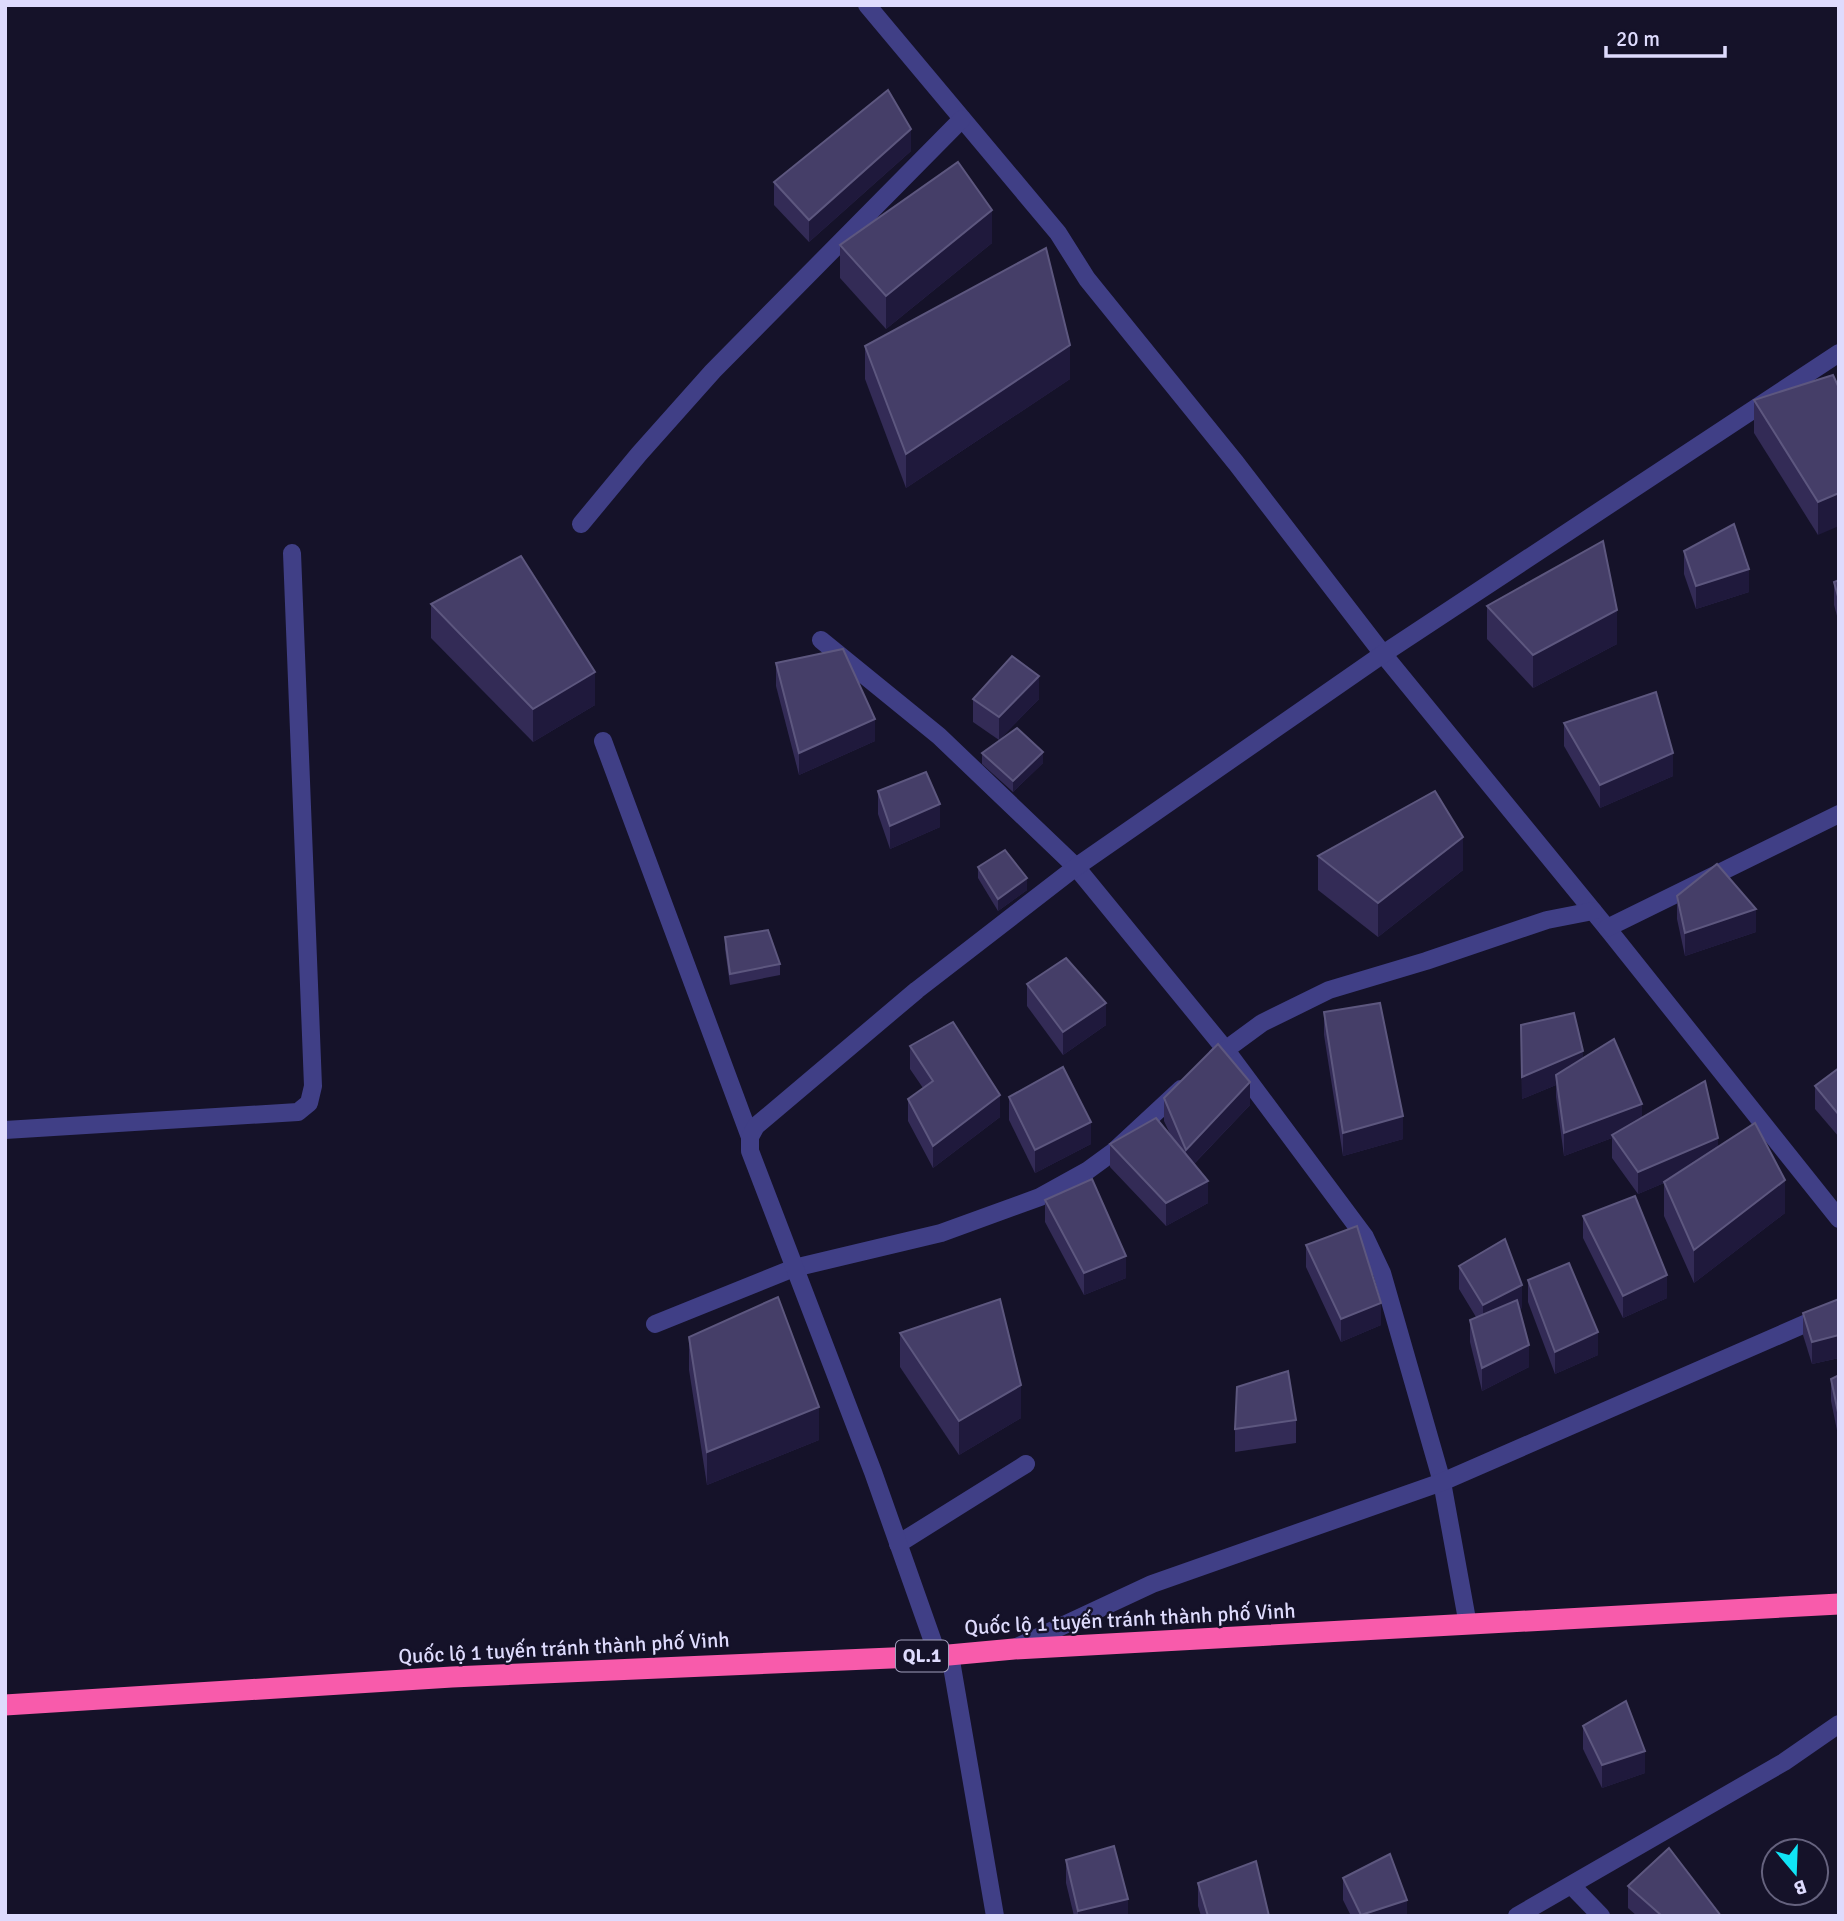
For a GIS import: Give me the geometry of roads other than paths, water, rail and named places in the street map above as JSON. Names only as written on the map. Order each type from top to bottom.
[{"type":"highway","name":"Quốc lộ 1 tuyến tránh thành phố Vinh","points":[[5,1705],[452,1677],[944,1655],[1839,1604]]},
{"type":"street","points":[[867,5],[1058,233],[1087,279],[1236,463],[1383,654],[1607,928],[1839,1220]]},
{"type":"street","points":[[581,524],[713,371],[962,119]]},
{"type":"street","points":[[750,1137],[756,1126],[917,990],[1076,867],[1383,654],[1839,353]]},
{"type":"street","points":[[5,1130],[298,1112],[309,1103],[313,1086],[292,553]]},
{"type":"street","points":[[821,640],[939,736],[1076,867],[1225,1049],[1365,1237],[1382,1273],[1442,1482],[1468,1625]]},
{"type":"street","points":[[603,741],[750,1137],[750,1151],[898,1544],[944,1655],[995,1916]]},
{"type":"street","points":[[1607,928],[1839,814]]},
{"type":"street","points":[[655,1324],[794,1268],[941,1233],[1041,1197],[1087,1171],[1113,1152],[1225,1049],[1262,1023],[1292,1007],[1329,990],[1426,961],[1547,919],[1593,911]]},
{"type":"street","points":[[1014,1649],[1152,1584],[1442,1482],[1839,1309]]},
{"type":"street","points":[[898,1544],[1026,1464]]},
{"type":"street","points":[[1517,1916],[1784,1762],[1839,1724]]},
{"type":"street","points":[[1572,1886],[1601,1916]]}]
